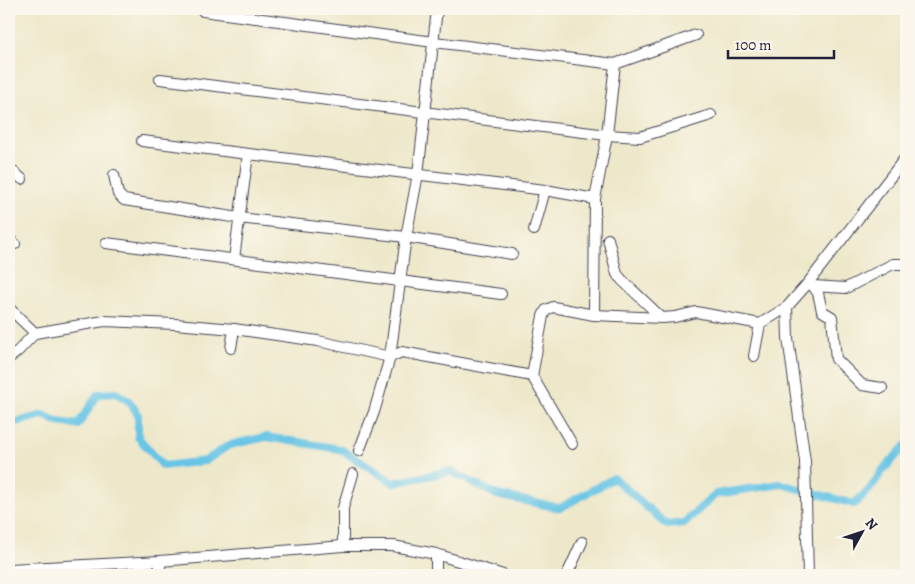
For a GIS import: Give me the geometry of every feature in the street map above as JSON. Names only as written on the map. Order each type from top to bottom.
[{"type":"street","points":[[359,451],[374,412],[390,357],[406,237],[418,174],[437,9]]},
{"type":"street","points":[[203,11],[615,64],[696,34]]},
{"type":"street","points":[[594,315],[595,199],[607,135],[615,64]]},
{"type":"street","points":[[160,79],[607,135],[640,136],[711,115]]},
{"type":"street","points":[[142,141],[545,190],[595,199]]},
{"type":"street","points":[[234,259],[248,154]]},
{"type":"street","points":[[572,444],[532,376],[543,316],[546,310],[553,307],[594,315],[662,318],[696,312],[760,324],[787,307],[810,285],[906,157]]},
{"type":"street","points":[[9,168],[22,180]]},
{"type":"street","points":[[114,174],[118,194],[124,200],[239,218],[406,237],[512,254]]},
{"type":"street","points":[[534,230],[545,190]]},
{"type":"street","points":[[608,239],[617,274],[662,318]]},
{"type":"street","points":[[106,243],[501,294]]},
{"type":"street","points":[[810,285],[846,288],[893,264],[906,264]]},
{"type":"street","points":[[810,285],[818,293],[822,311],[832,317],[836,359],[862,385],[882,388]]},
{"type":"street","points":[[787,307],[788,338],[805,461],[808,575]]},
{"type":"street","points":[[9,308],[36,333]]},
{"type":"street","points":[[9,358],[36,333],[104,321],[234,329],[318,341],[390,357],[402,352],[532,376]]},
{"type":"street","points":[[754,356],[760,324]]},
{"type":"street","points":[[231,348],[234,329]]},
{"type":"street","points":[[343,546],[343,508],[353,474]]},
{"type":"street","points":[[567,575],[582,542]]},
{"type":"street","points":[[9,569],[343,546],[393,546],[436,554],[503,575]]},
{"type":"street","points":[[436,554],[436,575]]},
{"type":"street","points":[[160,560],[160,575]]},
{"type":"waterway","points":[[9,424],[43,415],[58,422],[78,425],[98,394],[116,393],[129,401],[138,414],[138,437],[163,466],[205,461],[229,445],[266,437],[340,449],[394,483],[450,471],[497,495],[560,508],[614,478],[667,525],[684,523],[716,494],[781,484],[854,504],[870,489],[883,470],[906,445]]}]
